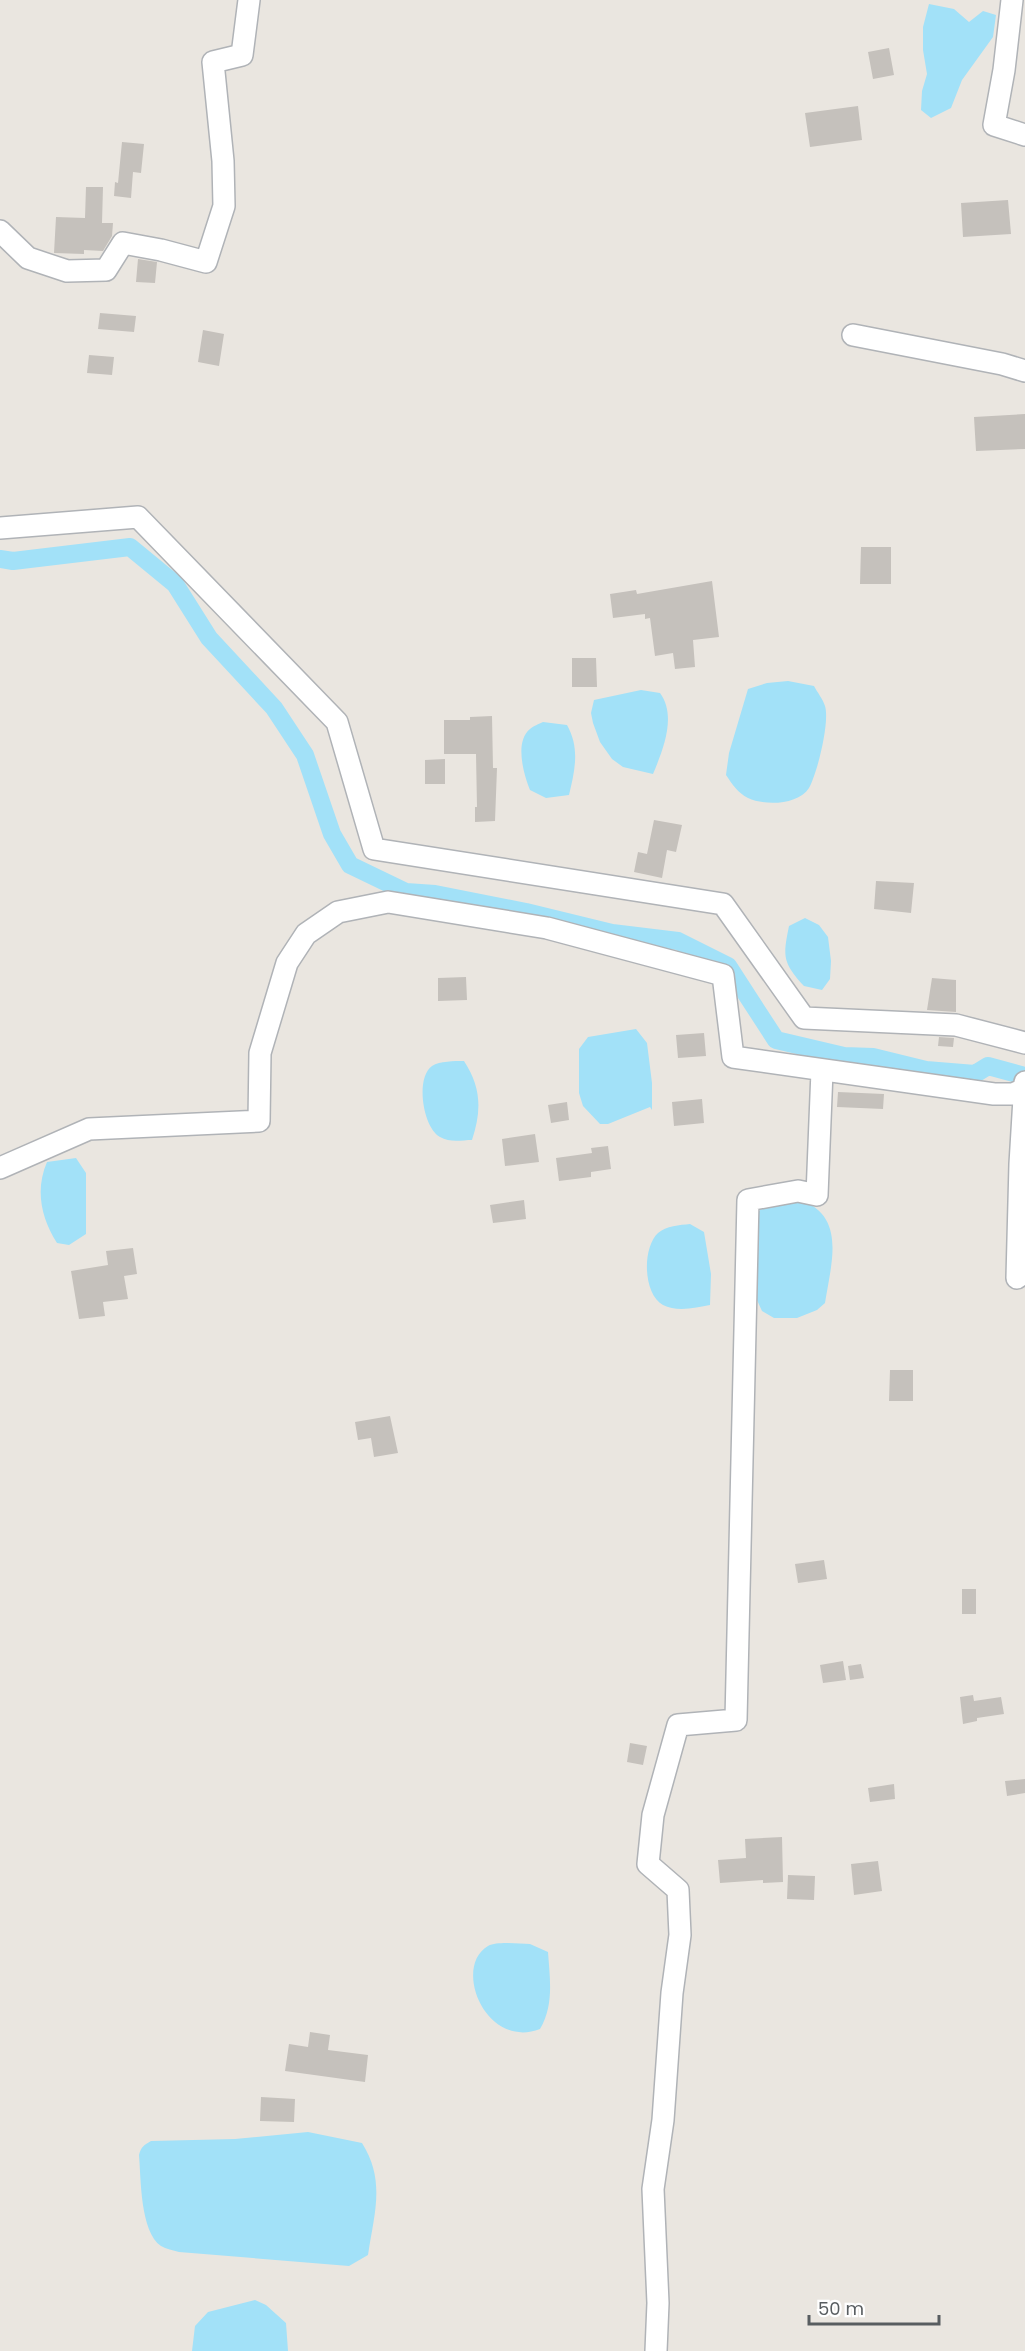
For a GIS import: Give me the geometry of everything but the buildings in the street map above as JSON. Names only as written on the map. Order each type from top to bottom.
[{"type":"street","points":[[0,231],[28,258],[67,271],[106,270],[123,243],[206,262],[224,206],[223,161],[213,62],[242,56],[249,0]]},
{"type":"street","points":[[1012,0],[1004,70],[994,124],[1025,135]]},
{"type":"street","points":[[853,335],[1025,370]]},
{"type":"street","points":[[0,528],[138,517],[337,722],[374,849],[723,904],[804,1018],[956,1025],[1025,1043]]},
{"type":"street","points":[[0,1168],[89,1129],[259,1121],[260,1053],[287,963],[306,934],[338,912],[388,902],[547,928],[723,975],[733,1057],[994,1094],[1013,1094],[1024,1085]]},
{"type":"street","points":[[656,2351],[658,2303],[654,2189],[663,2120],[669,2023],[681,1935],[678,1890],[648,1864],[653,1815],[678,1725],[736,1720],[748,1200],[798,1191],[817,1195],[822,1071]]},
{"type":"street","points":[[1017,1278],[1024,1085]]},
{"type":"water","points":[[929,4],[954,9],[969,22],[983,11],[996,15],[993,37],[962,80],[951,108],[931,118],[921,110],[922,91],[927,74],[923,50],[923,27]]},
{"type":"water","points":[[788,681],[814,686],[824,703],[826,724],[819,760],[809,788],[804,794],[789,801],[772,803],[755,801],[741,794],[726,775],[729,753],[748,689],[767,683]]},
{"type":"water","points":[[641,690],[660,693],[667,712],[667,733],[653,774],[623,767],[612,759],[600,742],[591,713],[594,700]]},
{"type":"water","points":[[543,722],[567,725],[574,742],[575,759],[569,795],[546,798],[530,790],[523,768],[522,742],[530,729]]},
{"type":"water","points":[[805,918],[819,925],[828,937],[831,961],[830,979],[822,990],[804,986],[792,971],[786,958],[789,926]]},
{"type":"water","points":[[636,1029],[647,1043],[652,1083],[652,1110],[650,1107],[608,1124],[600,1124],[583,1106],[579,1093],[579,1049],[588,1037]]},
{"type":"water","points":[[464,1061],[477,1090],[478,1109],[475,1129],[472,1140],[448,1140],[434,1132],[429,1124],[423,1103],[424,1081],[427,1072],[435,1064]]},
{"type":"water","points":[[76,1158],[86,1173],[86,1234],[69,1245],[57,1243],[51,1233],[42,1204],[41,1183],[47,1162]]},
{"type":"water","points":[[800,1200],[815,1207],[825,1217],[830,1229],[832,1257],[825,1303],[817,1310],[797,1318],[774,1318],[762,1311],[756,1298],[758,1212],[768,1203]]},
{"type":"water","points":[[690,1224],[704,1232],[711,1274],[710,1305],[686,1309],[668,1307],[656,1299],[648,1281],[649,1249],[661,1231],[673,1226]]},
{"type":"water","points":[[492,1944],[530,1944],[548,1952],[549,2001],[540,2029],[521,2032],[504,2028],[490,2018],[480,2003],[474,1987],[473,1971],[478,1956]]},
{"type":"water","points":[[308,2132],[362,2143],[369,2157],[374,2171],[376,2198],[368,2255],[349,2266],[179,2252],[161,2246],[154,2239],[145,2217],[141,2190],[139,2155],[146,2144],[151,2141],[235,2139]]},
{"type":"water","points":[[255,2300],[266,2305],[286,2323],[288,2351],[192,2351],[195,2326],[208,2312]]},
{"type":"waterway","points":[[0,559],[13,561],[130,547],[175,584],[209,638],[274,708],[305,755],[332,834],[350,865],[406,892],[435,894],[526,912],[612,933],[678,941],[728,966],[776,1040],[844,1056],[873,1057],[926,1070],[975,1074],[988,1066],[1025,1076]]}]
